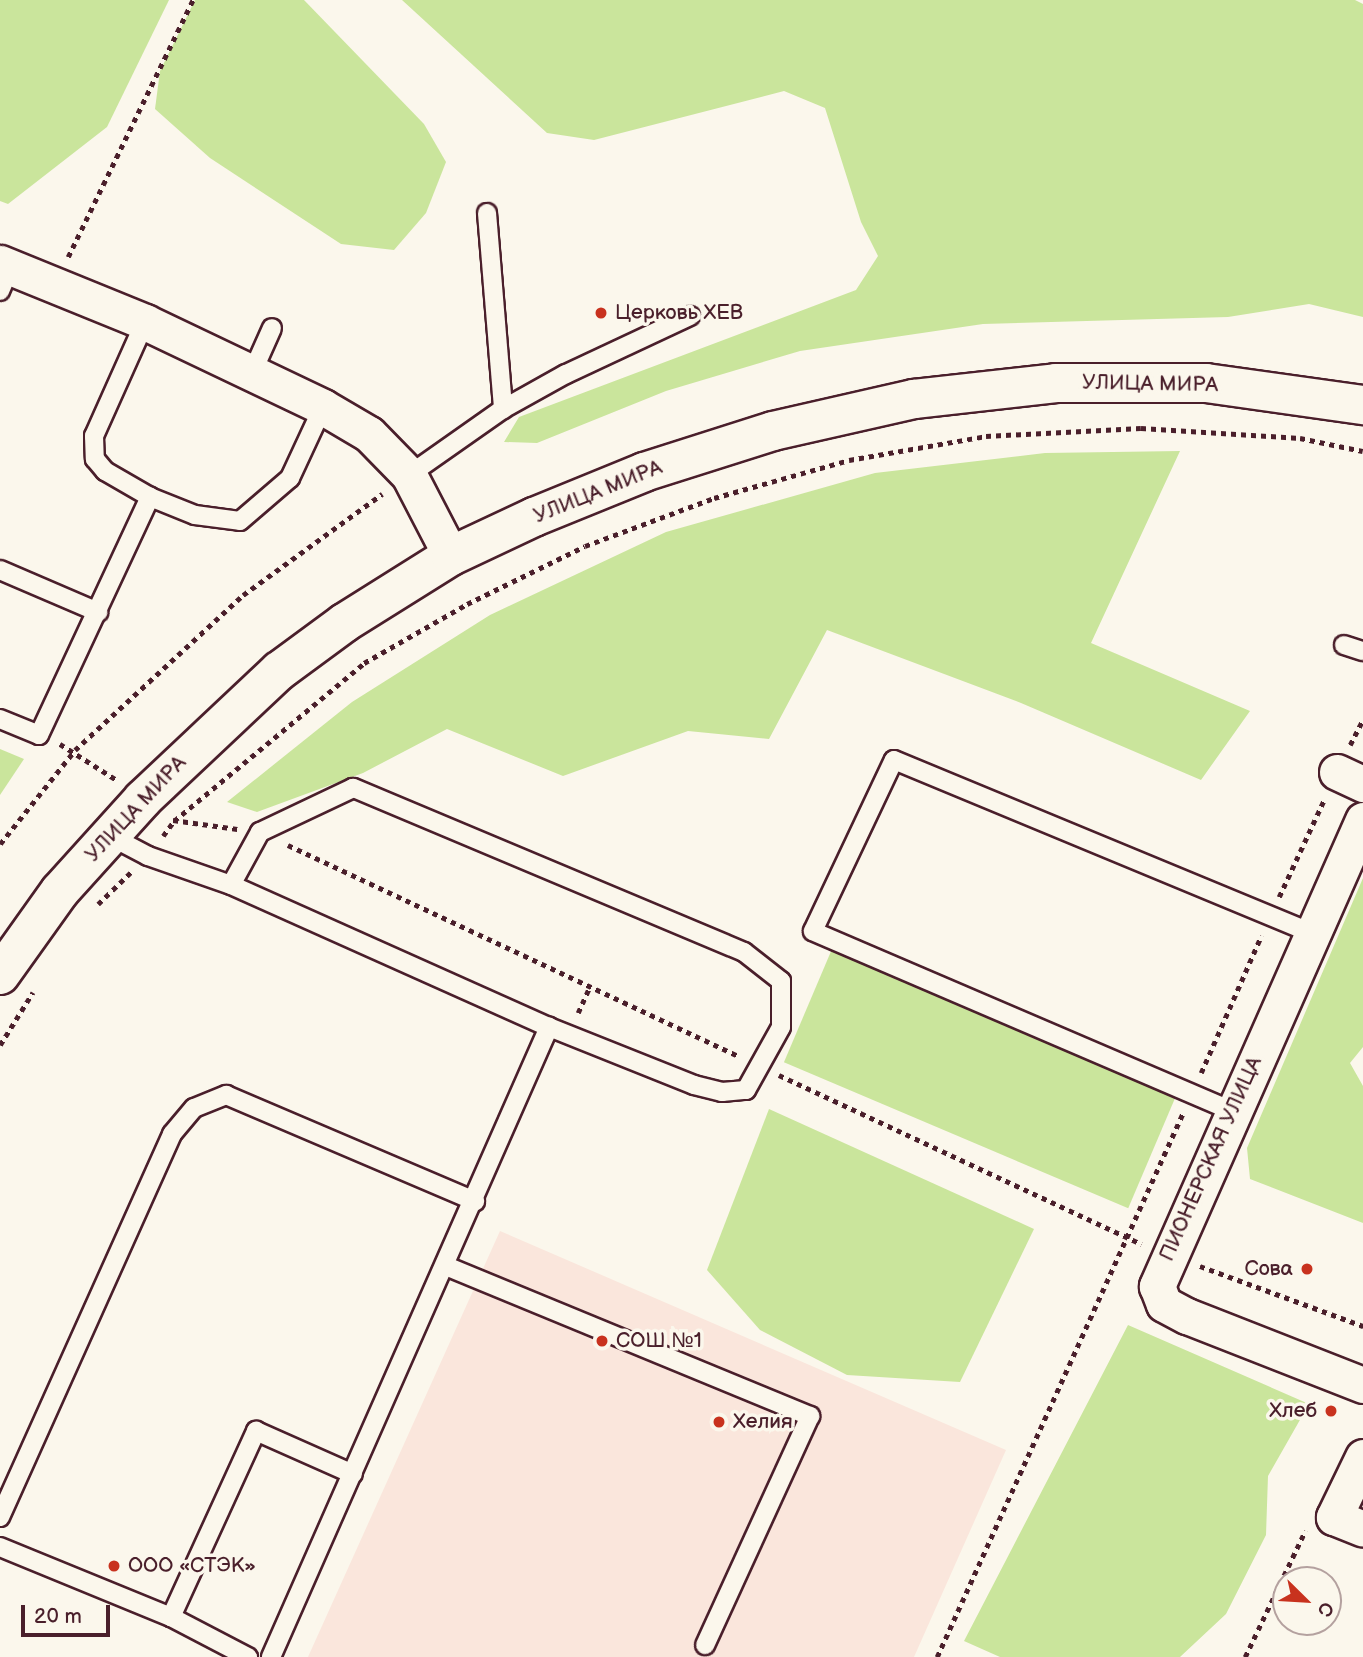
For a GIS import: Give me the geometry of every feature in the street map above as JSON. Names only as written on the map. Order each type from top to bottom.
[{"type":"main road","name":"УЛИЦА МИРА","points":[[0,975],[60,891],[143,799],[279,671],[344,622],[451,556],[644,472],[773,431],[914,399],[1056,383],[1206,383],[1363,405]]},
{"type":"street","points":[[3,274],[55,285],[145,322],[323,407],[369,434],[409,475],[451,556]]},
{"type":"street","name":"ПИОНЕРСКАЯ УЛИЦА","points":[[1363,820],[1167,1254],[1157,1286],[1164,1304],[1363,1385]]},
{"type":"street","points":[[1363,1457],[1334,1517],[1363,1529]]},
{"type":"lane","points":[[488,214],[503,409]]},
{"type":"lane","points":[[409,475],[503,409],[566,374],[690,316]]},
{"type":"lane","points":[[145,322],[94,436],[95,459],[105,471],[150,497],[195,515],[240,521],[290,478],[323,407]]},
{"type":"lane","points":[[252,373],[272,328]]},
{"type":"lane","points":[[0,719],[39,735],[150,497]]},
{"type":"lane","points":[[0,570],[97,612]]},
{"type":"lane","points":[[1344,645],[1363,651]]},
{"type":"lane","points":[[1232,1111],[813,931],[894,760],[1311,933]]},
{"type":"lane","points":[[110,836],[148,856],[231,885],[550,1027],[694,1085],[722,1092],[746,1090],[781,1027],[781,981],[744,952],[353,789],[260,832],[231,885]]},
{"type":"lane","points":[[271,1657],[550,1027]]},
{"type":"lane","points":[[0,1517],[172,1134],[194,1108],[226,1095],[475,1201]]},
{"type":"lane","points":[[446,1266],[810,1416],[705,1645]]},
{"type":"lane","points":[[171,1617],[256,1431],[353,1474]]},
{"type":"lane","points":[[0,1547],[171,1617],[248,1657]]},
{"type":"path","points":[[55,285],[193,0]]},
{"type":"path","points":[[93,909],[148,856],[174,821],[364,663],[467,604],[585,546],[714,498],[849,460],[986,436],[1141,428],[1300,438],[1363,451]]},
{"type":"path","points":[[0,844],[75,750],[243,595],[409,475]]},
{"type":"path","points":[[937,1657],[1192,1094],[1269,916],[1350,778],[1363,720]]},
{"type":"path","points":[[39,735],[75,750],[143,799]]},
{"type":"path","points":[[0,1045],[38,983]]},
{"type":"path","points":[[1245,1657],[1311,1518]]},
{"type":"shaded area","name":"СОШ №1","points":[[500,1231],[1006,1450],[914,1657],[308,1657]]},
{"type":"green space","points":[[0,0],[169,0],[107,127],[8,204],[0,201]]},
{"type":"green space","points":[[195,0],[304,0],[424,124],[446,162],[426,213],[394,250],[341,244],[210,158],[155,109],[160,71]]},
{"type":"green space","points":[[402,0],[1355,0],[1363,4],[1363,317],[1309,304],[1228,317],[983,324],[800,351],[666,391],[537,443],[504,442],[519,417],[856,290],[878,256],[861,222],[825,108],[784,91],[594,140],[547,133]]},
{"type":"green space","points":[[1180,451],[1091,643],[1250,711],[1201,780],[1021,703],[827,630],[769,739],[688,731],[563,776],[447,729],[363,773],[257,812],[227,802],[352,702],[490,615],[666,532],[875,473],[1045,453]]},
{"type":"green space","points":[[0,749],[24,759],[0,795]]},
{"type":"green space","points":[[1363,878],[1363,1047],[1350,1063],[1363,1086],[1363,1223],[1250,1179],[1247,1148]]},
{"type":"green space","points":[[832,949],[1176,1095],[1128,1208],[784,1062]]},
{"type":"green space","points":[[769,1109],[1034,1229],[960,1382],[847,1375],[760,1330],[707,1270]]},
{"type":"green space","points":[[1128,1325],[1309,1404],[1268,1476],[1266,1535],[1226,1614],[1180,1657],[1000,1657],[964,1641]]},
{"type":"place","name":"Церковь ХЕВ","points":[[601,313]]},
{"type":"place","name":"Сова","points":[[1307,1269]]},
{"type":"place","name":"СОШ №1","points":[[602,1341]]},
{"type":"place","name":"Хлеб","points":[[1331,1411]]},
{"type":"place","name":"Хелия","points":[[719,1422]]},
{"type":"place","name":"ООО «СТЭК»","points":[[114,1566]]}]
